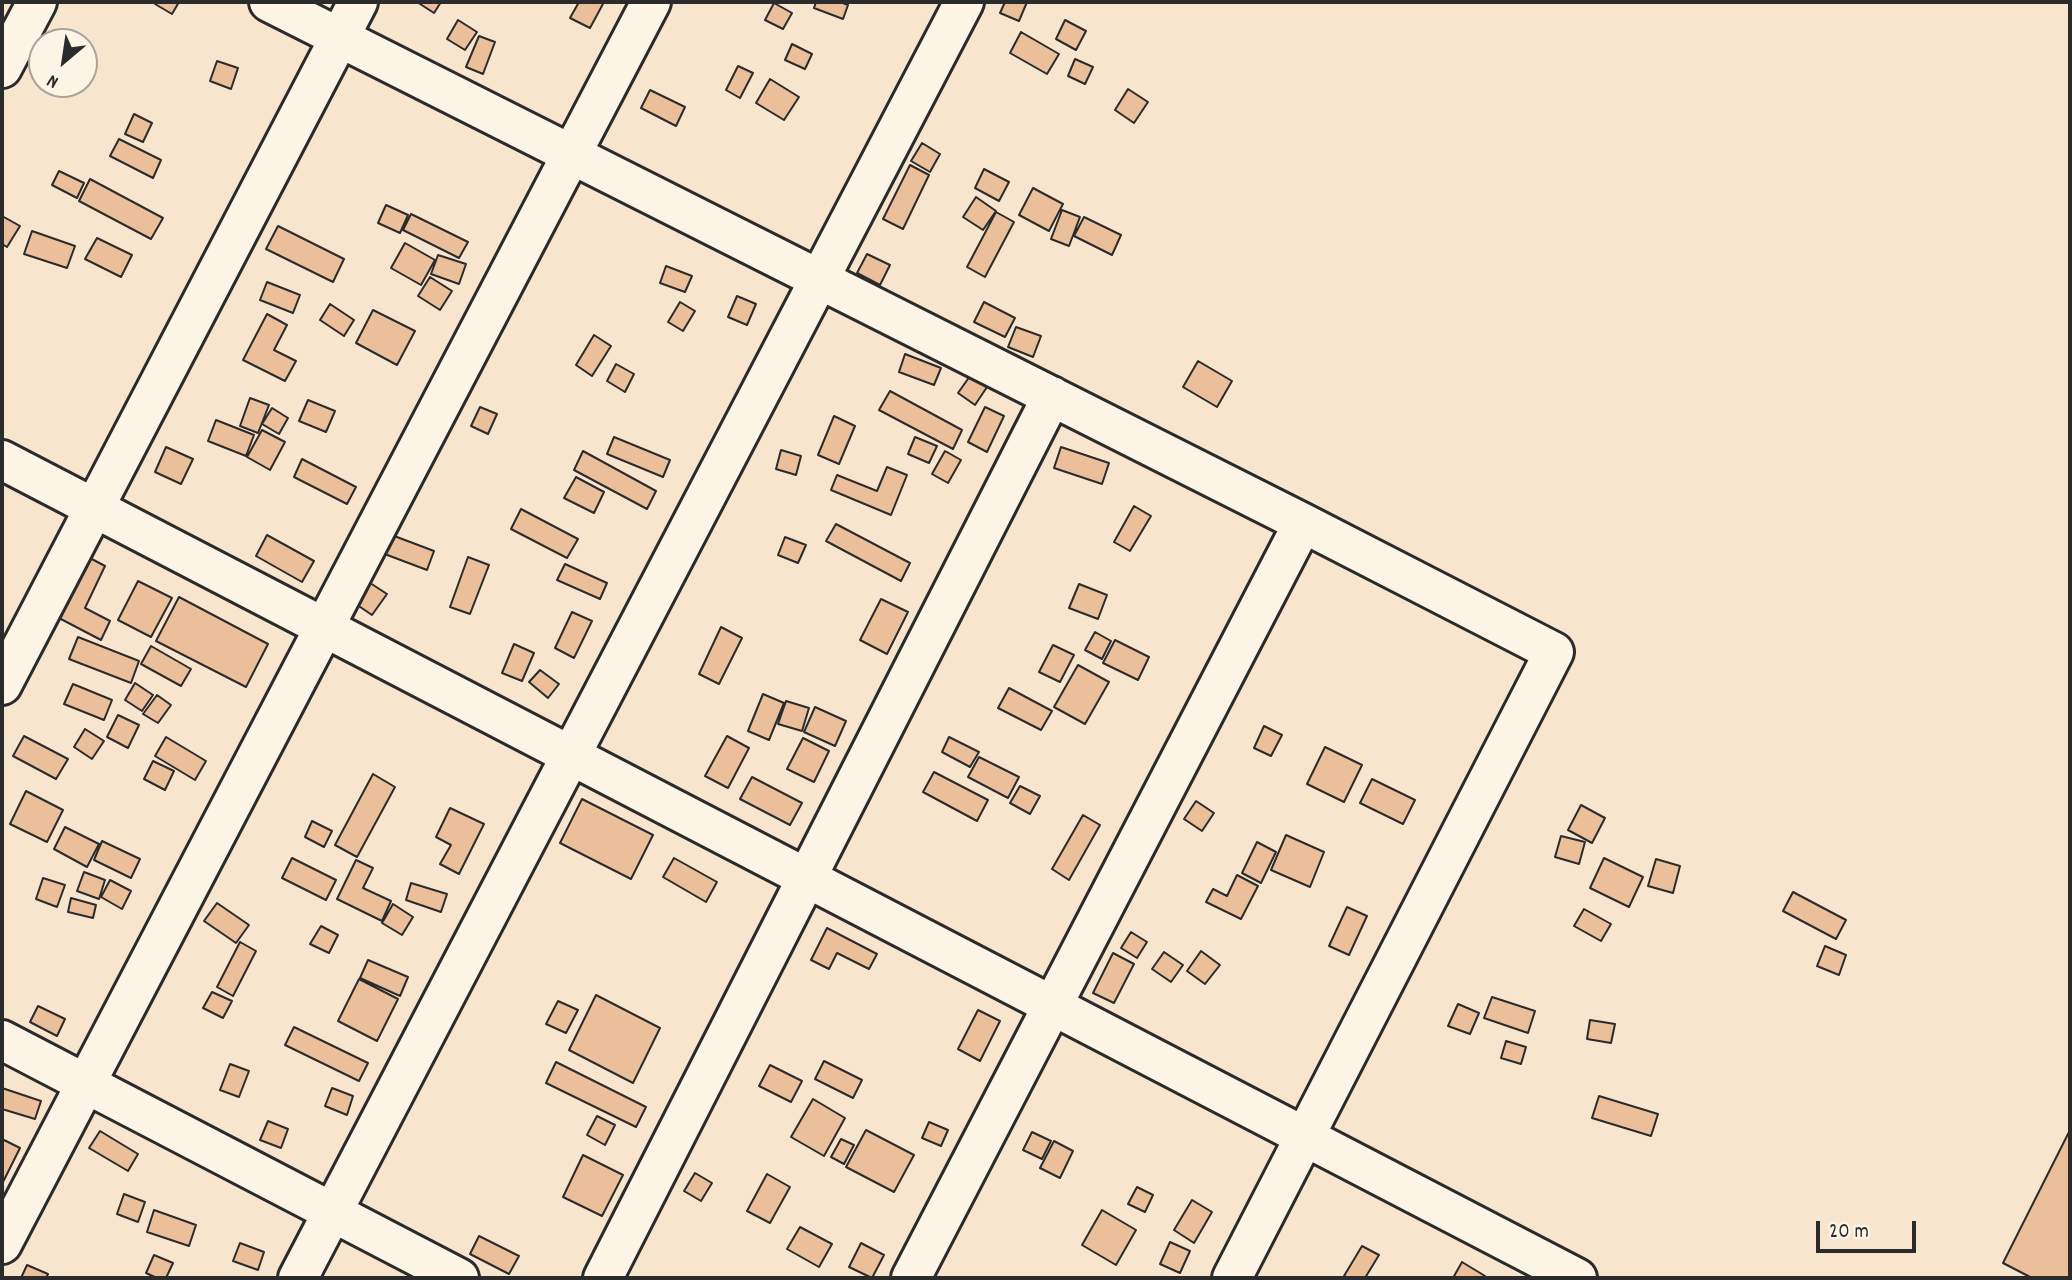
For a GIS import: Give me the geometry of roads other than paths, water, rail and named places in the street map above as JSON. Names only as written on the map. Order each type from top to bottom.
[{"type":"street","points":[[2,68],[37,2]]},
{"type":"street","points":[[269,2],[1554,652],[1231,1278]]},
{"type":"street","points":[[2,685],[358,2]]},
{"type":"street","points":[[2,1244],[651,2]]},
{"type":"street","points":[[298,1278],[964,2]]},
{"type":"street","points":[[603,1278],[1052,396]]},
{"type":"street","points":[[2,460],[1577,1278]]},
{"type":"street","points":[[911,1278],[1303,523]]},
{"type":"street","points":[[2,1040],[459,1278]]}]
